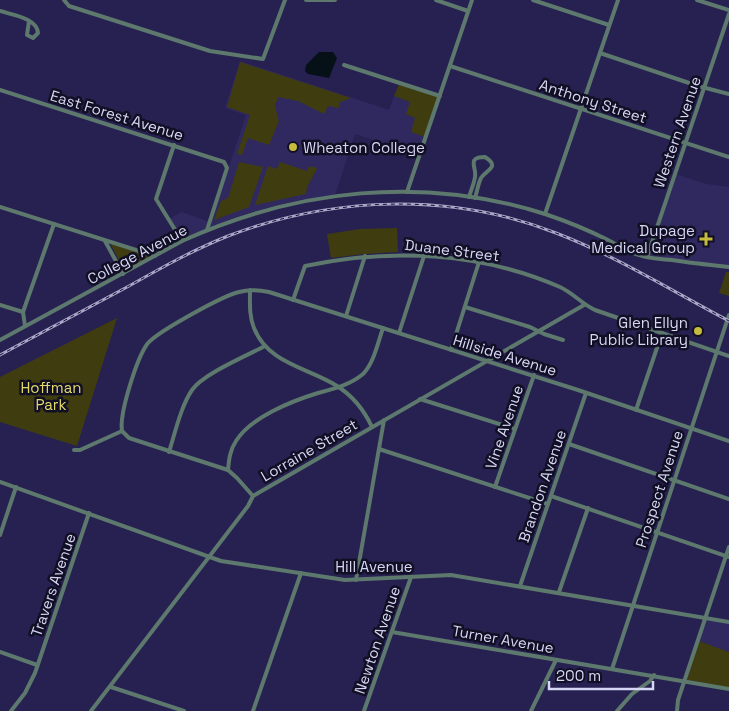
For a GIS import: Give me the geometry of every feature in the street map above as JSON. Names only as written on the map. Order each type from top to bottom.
[{"type":"street","points":[[64,0],[69,6],[210,51],[263,59],[285,0]]},
{"type":"street","points":[[306,0],[335,0]]},
{"type":"street","points":[[436,0],[468,11]]},
{"type":"street","points":[[407,192],[472,0]]},
{"type":"street","points":[[533,0],[610,25]]},
{"type":"street","points":[[545,214],[618,0]]},
{"type":"street","points":[[697,0],[729,10]]},
{"type":"street","points":[[0,11],[29,21]]},
{"type":"street","name":"Western Avenue","points":[[647,257],[729,14]]},
{"type":"street","points":[[600,53],[729,94]]},
{"type":"street","points":[[344,65],[440,96]]},
{"type":"street","name":"Anthony Street","points":[[450,66],[729,156]]},
{"type":"street","name":"East Forest Avenue","points":[[0,90],[226,163],[227,168],[206,230]]},
{"type":"street","points":[[174,145],[156,199],[182,241]]},
{"type":"street","points":[[469,197],[476,174],[472,166],[476,158],[485,157],[492,167],[481,178],[475,198]]},
{"type":"street","name":"College Avenue","points":[[0,340],[182,241],[206,230],[259,211],[292,203],[354,194],[437,193],[514,205],[545,214],[596,234],[639,255],[729,267]]},
{"type":"street","points":[[0,207],[155,256]]},
{"type":"street","points":[[25,326],[23,312],[54,224]]},
{"type":"street","points":[[105,240],[123,274]]},
{"type":"street","points":[[346,316],[365,256]]},
{"type":"street","name":"Duane Street","points":[[293,300],[305,266],[365,256],[424,256],[479,262],[511,269],[559,287],[576,297],[584,305],[729,356]]},
{"type":"street","points":[[398,333],[424,256]]},
{"type":"street","points":[[451,350],[479,262]]},
{"type":"street","points":[[252,496],[228,470],[129,438],[122,431],[122,415],[137,363],[151,340],[166,329],[230,295],[250,290],[251,320],[254,330],[265,346],[288,363],[311,372],[339,387],[359,405],[372,427]]},
{"type":"street","name":"Hillside Avenue","points":[[250,290],[274,294],[346,316],[729,441]]},
{"type":"street","points":[[0,305],[23,312]]},
{"type":"street","name":"Lorraine Street","points":[[91,711],[248,506],[252,496],[584,305]]},
{"type":"street","points":[[465,307],[563,340]]},
{"type":"street","name":"Prospect Avenue","points":[[612,669],[729,315]]},
{"type":"street","points":[[228,470],[229,457],[236,440],[256,421],[296,401],[339,387],[366,371],[383,328]]},
{"type":"street","points":[[636,410],[662,333]]},
{"type":"street","points":[[168,452],[188,396],[197,384],[265,346]]},
{"type":"street","name":"Vine Avenue","points":[[495,487],[534,376]]},
{"type":"street","name":"Brandon Avenue","points":[[520,586],[586,393]]},
{"type":"street","points":[[420,399],[515,430]]},
{"type":"street","points":[[356,580],[384,420]]},
{"type":"street","points":[[74,450],[80,450],[122,431]]},
{"type":"street","points":[[569,444],[729,499]]},
{"type":"street","points":[[379,449],[548,504]]},
{"type":"street","name":"Hill Avenue","points":[[0,482],[221,561],[345,580],[451,575],[729,622]]},
{"type":"street","points":[[0,535],[16,487]]},
{"type":"street","points":[[551,496],[728,556]]},
{"type":"street","points":[[559,592],[588,508]]},
{"type":"street","name":"Travers Avenue","points":[[11,711],[28,687],[89,514]]},
{"type":"street","points":[[677,711],[678,700],[684,681],[728,556],[729,547]]},
{"type":"street","points":[[253,711],[301,573]]},
{"type":"street","name":"Newton Avenue","points":[[364,711],[411,577]]},
{"type":"street","name":"Turner Avenue","points":[[392,632],[729,689]]},
{"type":"street","points":[[0,652],[37,664]]},
{"type":"street","points":[[531,711],[556,660]]},
{"type":"street","points":[[617,711],[632,694],[650,681],[654,675]]},
{"type":"street","points":[[110,687],[184,711]]},
{"type":"shaded area","points":[[319,52],[333,52],[337,58],[329,78],[308,74],[305,71],[306,65]]},
{"type":"shaded area","name":"Wheaton College","points":[[240,61],[389,110],[394,96],[410,102],[425,137],[419,155],[355,134],[335,195],[299,200],[251,212],[209,227],[246,115],[225,108]]},
{"type":"shaded area","points":[[676,174],[706,184],[729,187],[729,266],[648,256]]},
{"type":"shaded area","points":[[181,212],[208,221],[206,229],[182,240],[169,219]]},
{"type":"shaded area","points":[[707,619],[729,623],[729,652],[699,641]]},
{"type":"green space","points":[[240,62],[351,98],[340,102],[339,108],[328,106],[324,114],[298,101],[278,97],[275,106],[279,121],[269,145],[248,138],[242,155],[237,154],[250,115],[227,107]]},
{"type":"green space","points":[[399,84],[438,97],[425,137],[411,132],[415,118],[406,114],[410,102],[394,96]]},
{"type":"green space","points":[[239,162],[263,167],[249,207],[214,220],[221,201],[228,198]]},
{"type":"green space","points":[[280,162],[307,171],[309,166],[317,168],[306,194],[255,205],[268,166],[277,169]]},
{"type":"green space","points":[[397,228],[398,252],[331,258],[327,234],[360,229]]},
{"type":"green space","points":[[110,243],[153,257],[125,272]]},
{"type":"green space","points":[[726,272],[729,272],[729,296],[719,293]]},
{"type":"green space","name":"Hoffman Park","points":[[117,318],[77,446],[0,422],[0,377]]},
{"type":"green space","points":[[699,641],[729,652],[729,688],[687,680]]},
{"type":"railway","points":[[0,355],[177,260],[228,236],[268,223],[309,213],[350,207],[392,204],[434,205],[475,211],[516,220],[556,233],[622,263],[729,321]]},
{"type":"place","name":"Wheaton College","points":[[293,147]]},
{"type":"place","name":"Dupage Medical Group","points":[[706,239]]},
{"type":"place","name":"Glen Ellyn Public Library","points":[[698,331]]}]
